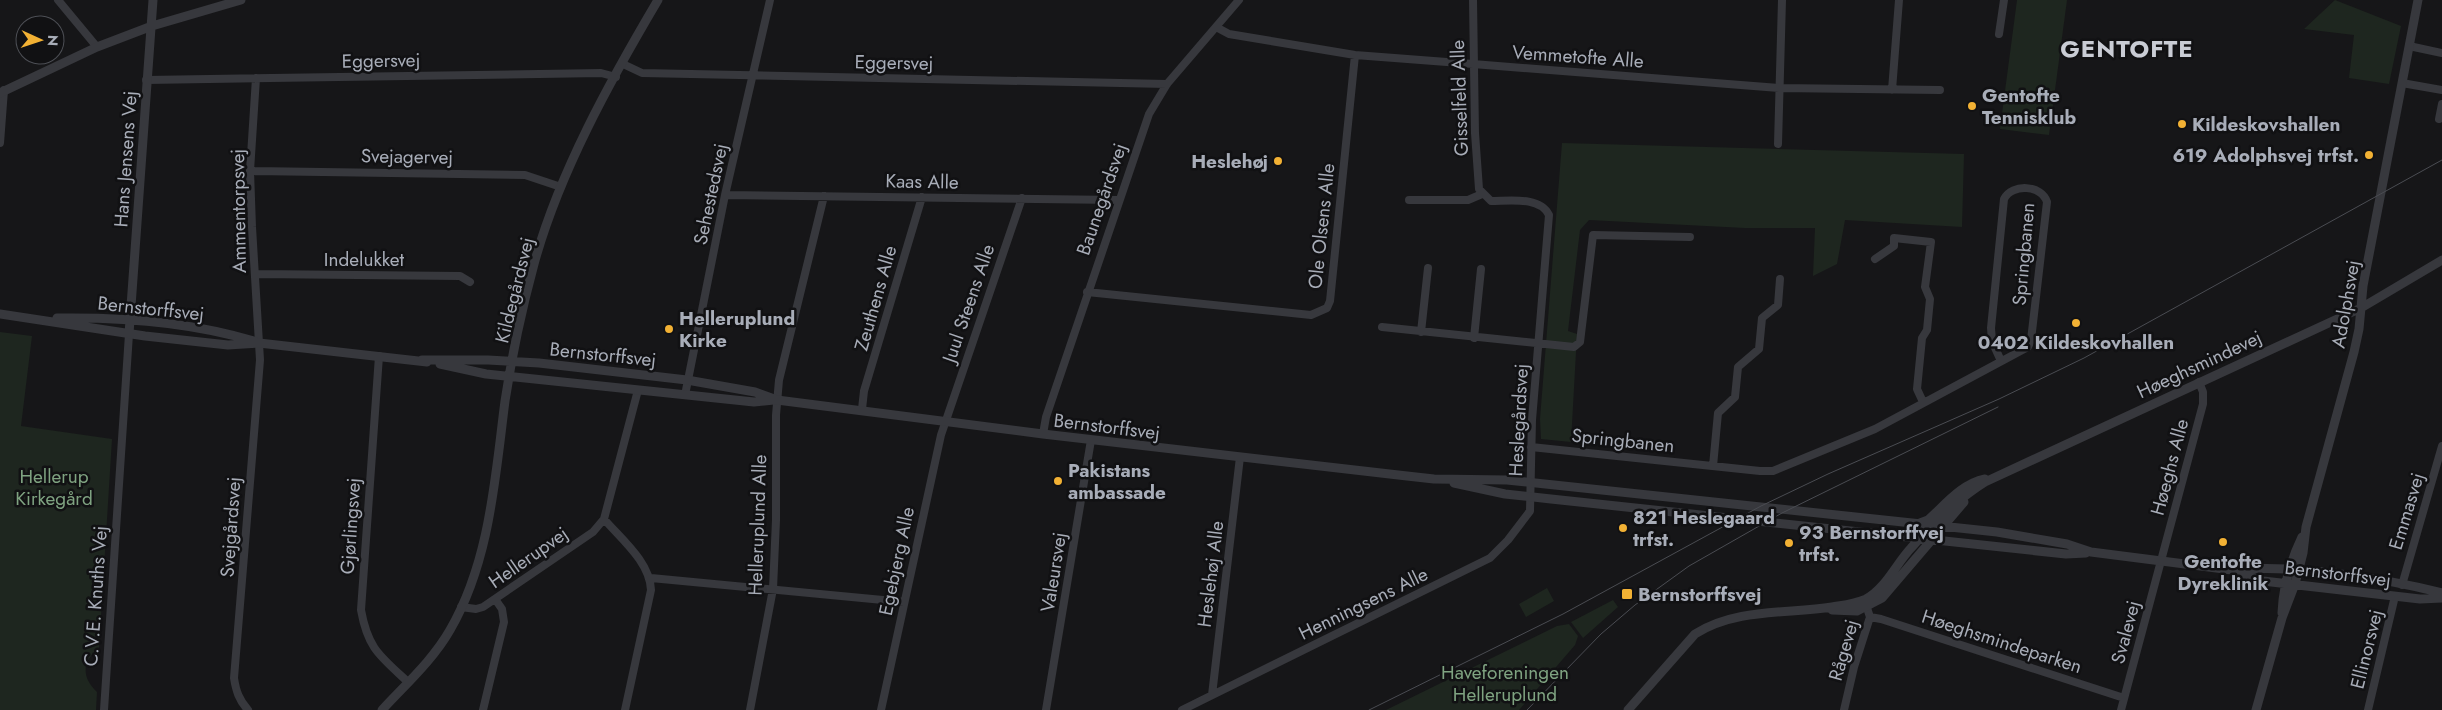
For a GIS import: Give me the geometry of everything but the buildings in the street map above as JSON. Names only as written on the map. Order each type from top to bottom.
[{"type":"street","points":[[58,0],[97,47]]},
{"type":"street","name":"Hans Jensens Vej","points":[[129,334],[153,0]]},
{"type":"street","points":[[0,143],[2,92],[97,47],[152,26],[241,0]]},
{"type":"street","name":"Kildegårdsvej","points":[[461,607],[486,531],[494,495],[510,376],[535,262],[561,187],[586,133],[658,0]]},
{"type":"street","name":"Sehestedsvej","points":[[685,395],[725,195],[770,0]]},
{"type":"street","name":"Baunegårdsvej","points":[[1043,434],[1046,417],[1143,127],[1167,84],[1239,0]]},
{"type":"street","name":"Gisselfeld Alle","points":[[1473,0],[1475,133],[1479,189],[1482,194]]},
{"type":"street","points":[[1778,144],[1782,0]]},
{"type":"street","points":[[1892,90],[1899,0]]},
{"type":"street","points":[[1999,34],[2004,0]]},
{"type":"street","name":"Adolphsvej","points":[[2256,710],[2294,570],[2303,553],[2306,527],[2354,352],[2418,0]]},
{"type":"street","name":"Vemmetofte Alle","points":[[1216,27],[1229,34],[1354,55],[1779,88],[1940,90]]},
{"type":"street","points":[[2409,46],[2442,53]]},
{"type":"street","name":"Ole Olsens Alle","points":[[1087,292],[1311,316],[1327,308],[1330,301],[1354,55]]},
{"type":"street","name":"Eggersvej","points":[[623,64],[642,73],[1167,84]]},
{"type":"street","name":"Eggersvej","points":[[146,80],[601,73],[616,78]]},
{"type":"street","name":"Ammentorpsvej","points":[[256,78],[250,171],[259,343]]},
{"type":"street","points":[[2402,82],[2442,90]]},
{"type":"street","points":[[2439,119],[2442,104]]},
{"type":"street","name":"Svejagervej","points":[[250,171],[525,175],[561,187]]},
{"type":"street","name":"Springbanen","points":[[1531,447],[1760,471],[1785,467],[1875,428],[2028,347],[2031,340],[2047,202],[2041,191],[2035,189],[2013,190],[2004,199],[1991,328],[1992,341],[2001,361]]},
{"type":"street","points":[[1409,200],[1468,200],[1482,194]]},
{"type":"street","name":"Heslegårdsvej","points":[[1482,194],[1491,201],[1534,202],[1546,209],[1550,223],[1531,447],[1530,497]]},
{"type":"street","name":"Kaas Alle","points":[[725,195],[1118,200]]},
{"type":"street","name":"Helleruplund Alle","points":[[750,710],[773,588],[778,380],[824,196]]},
{"type":"street","name":"Zeuthens Alle","points":[[862,409],[864,391],[922,197]]},
{"type":"street","name":"Juul Steens Alle","points":[[946,420],[1022,198]]},
{"type":"street","name":"Heslegårdsvej","points":[[1539,345],[1574,347],[1580,342],[1593,235],[1690,237]]},
{"type":"street","points":[[1875,259],[1894,246],[1894,238],[1931,242],[1925,287],[1930,299],[1930,307],[1927,330],[1922,338],[1918,389],[1923,402]]},
{"type":"street","name":"Høeghsmindevej","points":[[1865,603],[1883,585],[1934,525],[1968,495],[1994,477],[2361,308],[2442,260]]},
{"type":"street","points":[[1421,332],[1428,268]]},
{"type":"street","points":[[1474,338],[1481,269]]},
{"type":"street","name":"Indelukket","points":[[256,274],[460,276],[470,282]]},
{"type":"street","points":[[1713,466],[1718,413],[1735,397],[1738,366],[1759,349],[1762,318],[1778,305],[1780,279]]},
{"type":"street","name":"Bernstorffsvej","points":[[0,314],[38,318],[129,334],[228,345],[259,343],[422,360],[513,361],[687,380],[755,392],[777,400]]},
{"type":"street","name":"Bernstorffsvej","points":[[38,318],[103,317],[130,320],[230,334],[259,343]]},
{"type":"street","points":[[1382,327],[1539,345]]},
{"type":"street","name":"C.V.E. Knuths Vej","points":[[104,710],[129,334]]},
{"type":"street","name":"Svejgårdsvej","points":[[248,710],[239,697],[234,678],[260,360],[259,343]]},
{"type":"street","name":"Gjørlingsvej","points":[[379,356],[360,610],[365,633],[375,651],[408,682]]},
{"type":"street","name":"Bernstorffsvej","points":[[422,360],[486,374],[754,402],[777,400],[862,409],[1091,440],[1434,479],[1530,497],[2066,554],[2092,552]]},
{"type":"street","name":"Høeghs Alle","points":[[2161,562],[2203,404],[2203,392],[2199,382]]},
{"type":"street","points":[[625,710],[651,590],[651,578],[646,568],[604,519],[638,390]]},
{"type":"street","name":"Egebjerg Alle","points":[[881,710],[946,420]]},
{"type":"street","name":"Valeursvej","points":[[1046,710],[1091,440]]},
{"type":"street","name":"Emmasvej","points":[[2402,585],[2442,446]]},
{"type":"street","name":"Heslehøj Alle","points":[[1212,695],[1240,457]]},
{"type":"street","points":[[1920,523],[1928,520],[1956,494],[1974,482],[1994,477]]},
{"type":"street","name":"Bernstorffsvej","points":[[1434,479],[1531,482],[1920,523],[2022,536],[2067,544],[2092,552],[2232,570],[2263,580],[2395,596],[2442,598]]},
{"type":"street","name":"Høeghsmindevej","points":[[1865,603],[1890,590],[1945,526],[1968,495]]},
{"type":"street","name":"Henningsens Alle","points":[[1182,710],[1490,558],[1508,540],[1528,514],[1530,497]]},
{"type":"street","name":"Hellerupvej","points":[[461,607],[476,609],[483,607],[593,532],[604,519]]},
{"type":"street","name":"Svalevej","points":[[2121,710],[2161,562]]},
{"type":"street","name":"Bernstorffsvej","points":[[2232,570],[2265,567],[2294,570],[2402,585],[2442,594]]},
{"type":"street","points":[[651,578],[773,588],[904,602]]},
{"type":"street","name":"Ellinorsvej","points":[[2368,710],[2391,622],[2395,596]]},
{"type":"street","points":[[483,710],[504,622],[502,609],[495,599]]},
{"type":"street","points":[[1628,710],[1695,634],[1705,628],[1731,618],[1865,603]]},
{"type":"street","name":"Rågevej","points":[[1844,710],[1854,666],[1870,617],[1865,603]]},
{"type":"street","points":[[382,710],[440,646],[451,630],[461,607]]},
{"type":"street","name":"Høeghsmindeparken","points":[[1870,617],[2124,698]]},
{"type":"green space","points":[[2017,0],[2067,0],[2049,135],[2000,129]]},
{"type":"green space","points":[[2335,0],[2401,26],[2389,84],[2349,78],[2354,35],[2304,29]]},
{"type":"green space","points":[[1562,143],[1964,154],[1962,227],[1845,220],[1837,264],[1813,276],[1815,228],[1745,228],[1589,220],[1580,230],[1568,331],[1577,334],[1571,442],[1541,439],[1540,419]]},
{"type":"green space","name":"Hellerup Kirkegård","points":[[0,332],[32,336],[21,426],[112,439],[99,648],[89,658],[86,669],[88,681],[97,692],[96,710],[0,710]]},
{"type":"green space","points":[[1547,588],[1554,601],[1526,617],[1519,604]]},
{"type":"green space","points":[[1613,600],[1618,607],[1583,638],[1571,622]]},
{"type":"green space","name":"Haveforeningen Helleruplund","points":[[1569,624],[1578,636],[1575,645],[1519,710],[1386,710],[1557,626]]},
{"type":"tram line","points":[[1369,710],[1563,614],[1761,506],[1828,474],[1999,399],[2084,358],[2442,160]]},
{"type":"tram line","points":[[1527,710],[1601,634],[1635,605],[1689,566],[1782,513],[1998,407]]},
{"type":"place","name":"Gentofte Tennisklub","points":[[1972,106]]},
{"type":"place","name":"Kildeskovshallen","points":[[2182,124]]},
{"type":"place","name":"619 Adolphsvej trfst.","points":[[2369,155]]},
{"type":"place","name":"Heslehøj","points":[[1278,161]]},
{"type":"place","name":"0402 Kildeskovhallen","points":[[2076,323]]},
{"type":"place","name":"Helleruplund Kirke","points":[[669,329]]},
{"type":"place","name":"Pakistans ambassade","points":[[1058,481]]},
{"type":"place","name":"821 Heslegaard trfst.","points":[[1623,528]]},
{"type":"place","name":"Gentofte Dyreklinik","points":[[2223,542]]},
{"type":"place","name":"93 Bernstorffvej trfst.","points":[[1789,543]]},
{"type":"place","name":"Bernstorffsvej","points":[[1627,594]]},
{"type":"district","name":"GENTOFTE","points":[[2127,49]]}]
